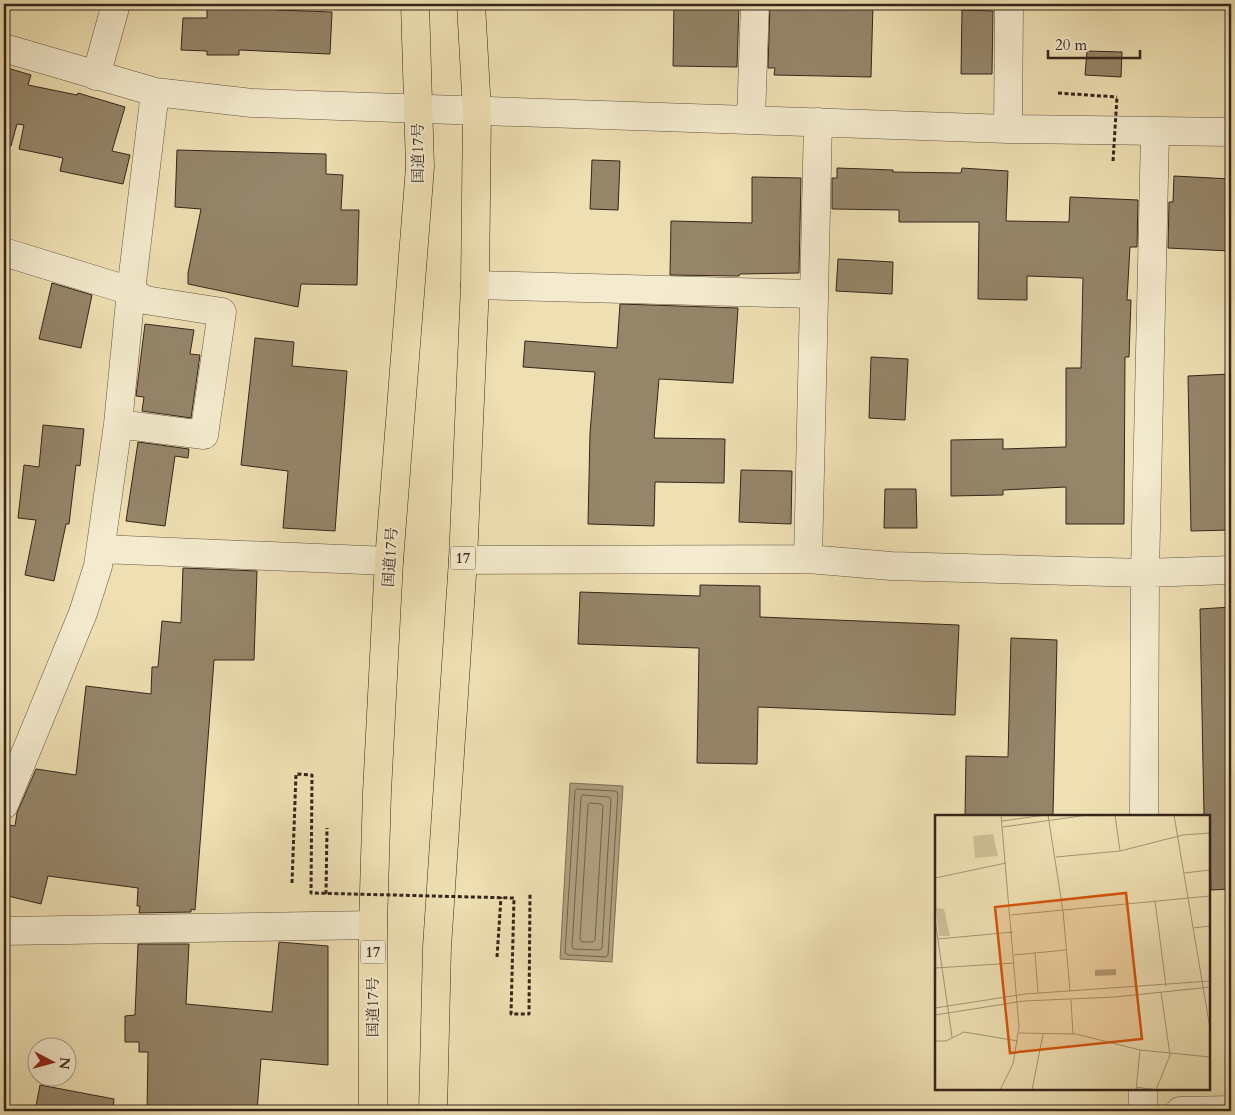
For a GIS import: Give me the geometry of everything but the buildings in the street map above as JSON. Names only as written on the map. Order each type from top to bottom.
[{"type":"highway","name":"国道17号","points":[[373,1111],[373,925],[389,561],[420,167],[415,4]]},
{"type":"highway","name":"17","points":[[433,1111],[437,947],[463,560],[475,285],[477,111],[471,4]]},
{"type":"street","points":[[96,76],[116,4]]},
{"type":"street","points":[[751,119],[755,4]]},
{"type":"street","points":[[1008,130],[1009,4]]},
{"type":"street","points":[[4,48],[155,92],[252,103],[418,110],[751,119],[1008,130],[1154,133],[1231,132]]},
{"type":"street","points":[[4,805],[83,613],[93,584],[101,549],[118,424],[131,291],[155,92]]},
{"type":"street","points":[[808,559],[818,122]]},
{"type":"street","points":[[1144,815],[1145,573],[1154,133]]},
{"type":"street","points":[[4,252],[131,291],[145,300],[222,312],[204,434],[118,424]]},
{"type":"street","points":[[475,285],[813,294]]},
{"type":"street","points":[[101,549],[389,561]]},
{"type":"street","points":[[463,560],[808,559],[891,566],[1145,573],[1231,570]]},
{"type":"street","points":[[4,932],[373,925]]},
{"type":"street","points":[[1142,1111],[1143,1090]]},
{"type":"street","points":[[1180,1111],[1231,1110]]},
{"type":"path","points":[[1058,93],[1117,97],[1113,161]]},
{"type":"path","points":[[292,883],[296,774],[312,775],[310,893],[514,898],[511,1014],[529,1014],[530,893]]},
{"type":"path","points":[[326,894],[327,828]]},
{"type":"path","points":[[497,957],[501,897]]},
{"type":"water","points":[[570,783],[623,786],[612,962],[560,959]]}]
